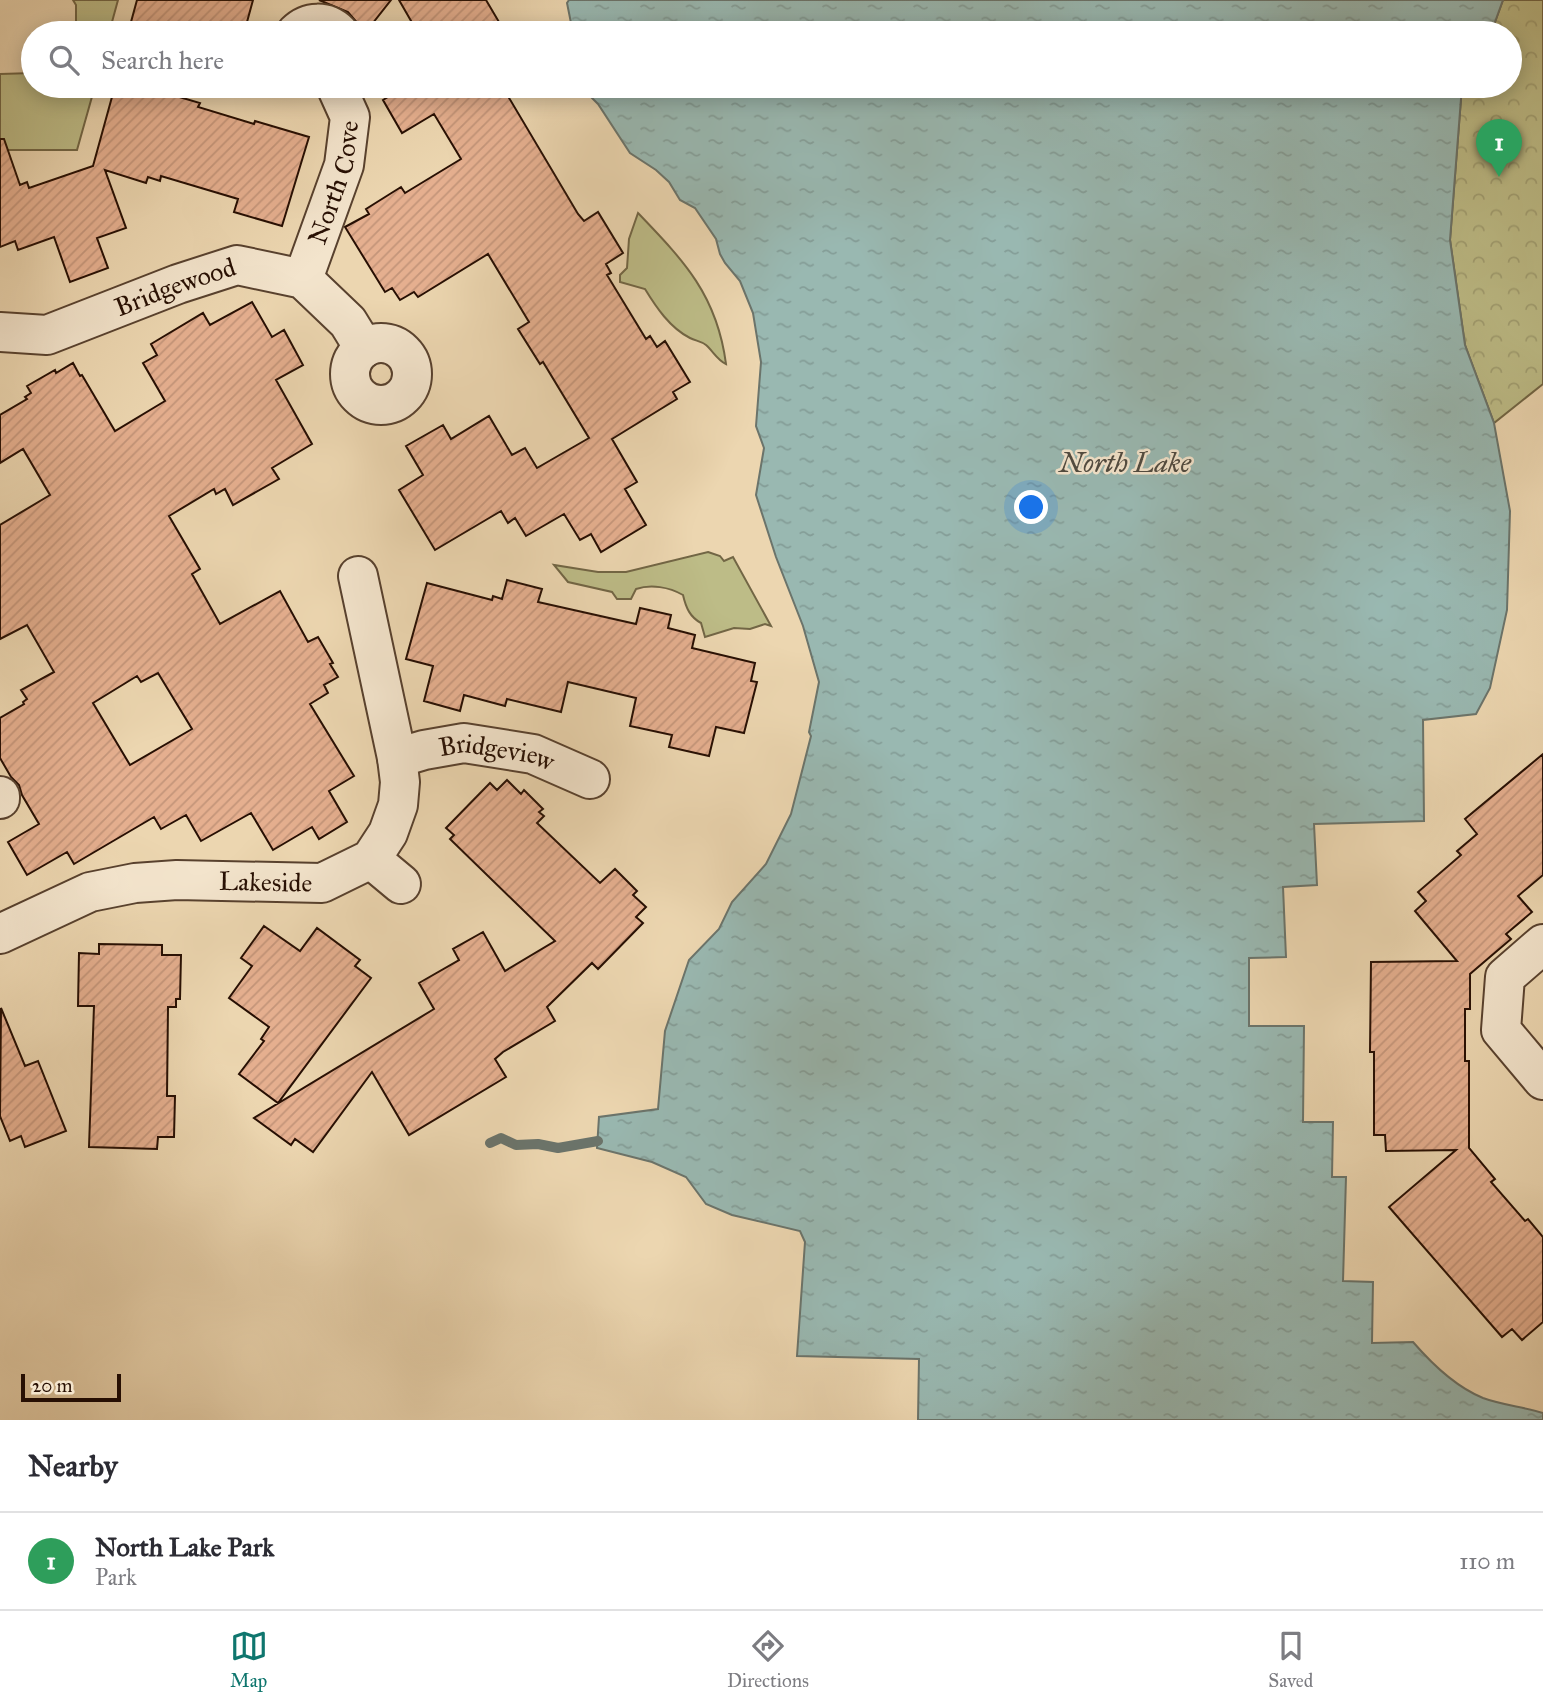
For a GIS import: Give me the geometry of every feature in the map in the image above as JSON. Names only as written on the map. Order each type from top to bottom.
[{"type":"street","name":"North Cove","points":[[303,279],[344,165],[350,117],[341,98]]},
{"type":"street","name":"Bridgewood","points":[[0,332],[47,335],[178,284],[237,265],[303,279]]},
{"type":"street","points":[[303,279],[348,322],[364,348]]},
{"type":"street","points":[[358,576],[400,782],[398,805],[388,833],[370,859],[401,884]]},
{"type":"street","name":"Bridgeview","points":[[397,758],[464,743],[533,754],[590,779]]},
{"type":"street","name":"Lakeside","points":[[1,930],[90,892],[135,883],[177,880],[322,883],[370,859]]},
{"type":"street","points":[[1543,944],[1505,977],[1501,1030],[1543,1080]]},
{"type":"green space","points":[[73,0],[118,0],[112,21],[76,21],[76,5]]},
{"type":"green space","points":[[1503,0],[1543,0],[1543,384],[1494,423],[1465,345],[1450,240],[1461,98],[1522,98],[1522,21],[1495,21]]},
{"type":"green space","points":[[21,73],[21,98],[92,98],[77,150],[0,150],[0,74]]},
{"type":"green space","points":[[638,213],[670,247],[696,281],[715,318],[726,364],[706,345],[676,329],[645,289],[620,282],[620,275],[627,268],[629,239]]},
{"type":"green space","points":[[708,552],[720,556],[724,561],[733,557],[771,626],[765,624],[750,629],[734,628],[705,637],[701,623],[691,615],[683,595],[678,592],[648,587],[636,589],[631,599],[617,599],[612,592],[568,582],[554,565],[598,572],[626,572]]},
{"type":"water","points":[[569,0],[1503,0],[1495,21],[571,21],[567,3]]},
{"type":"water","name":"North Lake","points":[[592,98],[1461,98],[1450,240],[1465,345],[1494,423],[1510,511],[1507,610],[1490,688],[1476,714],[1423,720],[1424,821],[1314,824],[1317,885],[1283,887],[1286,957],[1249,958],[1249,1026],[1304,1026],[1303,1122],[1333,1122],[1332,1177],[1346,1177],[1343,1281],[1373,1282],[1372,1343],[1413,1342],[1463,1388],[1483,1398],[1543,1413],[1543,1420],[918,1420],[919,1359],[797,1356],[805,1242],[800,1231],[732,1215],[706,1204],[686,1177],[652,1162],[597,1148],[599,1117],[658,1109],[665,1031],[689,960],[719,929],[732,902],[766,864],[791,814],[811,736],[809,732],[819,682],[803,626],[776,557],[756,495],[764,448],[756,426],[761,362],[753,313],[740,281],[725,263],[716,239],[695,208],[680,200],[669,182],[656,170],[630,153]]},
{"type":"building","points":[[137,0],[253,0],[247,21],[131,21]]},
{"type":"building","points":[[319,0],[391,0],[374,21],[356,21],[348,12]]},
{"type":"building","points":[[399,0],[486,0],[498,21],[411,21]]},
{"type":"building","points":[[112,98],[183,98],[200,103],[198,107],[309,137],[282,226],[234,212],[238,199],[161,176],[160,181],[148,177],[146,183],[105,170],[126,228],[97,238],[108,268],[70,282],[54,237],[18,250],[15,241],[0,247],[0,139],[4,139],[20,185],[27,182],[29,188],[93,166]]},
{"type":"building","points":[[509,98],[578,214],[584,221],[598,212],[623,253],[606,264],[611,273],[607,275],[646,339],[650,336],[657,347],[665,341],[690,382],[673,392],[677,399],[612,439],[637,482],[625,489],[646,525],[601,552],[591,534],[580,540],[564,514],[526,536],[515,518],[508,523],[501,511],[435,550],[399,490],[423,475],[406,446],[443,425],[451,439],[489,416],[512,455],[525,448],[537,468],[589,438],[543,362],[540,364],[518,329],[529,322],[488,254],[418,297],[414,292],[400,300],[392,288],[385,292],[345,227],[369,214],[366,209],[401,187],[405,193],[461,159],[434,114],[402,133],[383,100]]},
{"type":"building","points":[[252,302],[272,337],[284,330],[303,365],[276,380],[312,444],[272,468],[279,479],[233,505],[225,489],[216,494],[214,489],[169,516],[200,569],[192,574],[220,624],[280,591],[308,642],[318,637],[338,677],[324,685],[328,693],[310,704],[354,776],[329,791],[347,822],[319,839],[312,827],[273,850],[251,813],[201,841],[186,815],[161,829],[154,817],[74,864],[67,852],[27,875],[8,842],[39,824],[19,785],[0,758],[0,718],[24,704],[27,699],[21,690],[54,672],[27,625],[0,639],[0,525],[50,495],[23,449],[0,463],[0,415],[27,399],[25,397],[31,393],[27,386],[73,363],[115,431],[165,401],[143,363],[157,355],[151,344],[203,313],[210,325]],"holes":[[[158,673],[192,729],[130,765],[93,703],[137,676],[141,682]]]},
{"type":"building","points":[[507,580],[542,589],[538,602],[636,624],[640,608],[671,615],[668,628],[695,635],[692,648],[755,663],[751,681],[757,682],[744,733],[716,727],[709,756],[669,747],[672,735],[630,726],[636,698],[568,682],[561,712],[507,699],[505,706],[464,695],[460,711],[424,701],[433,666],[406,659],[427,583],[492,600],[493,596],[502,599]]},
{"type":"building","points":[[1543,754],[1543,875],[1518,896],[1532,912],[1506,934],[1511,939],[1470,974],[1470,1009],[1465,1009],[1465,1061],[1469,1061],[1469,1148],[1495,1179],[1491,1182],[1543,1237],[1543,1322],[1522,1340],[1512,1329],[1502,1337],[1389,1207],[1456,1150],[1386,1151],[1385,1135],[1374,1135],[1374,1052],[1370,1052],[1371,962],[1457,961],[1415,911],[1426,901],[1418,892],[1461,855],[1457,851],[1477,834],[1465,819]]},
{"type":"building","points":[[507,780],[521,794],[524,790],[543,809],[539,812],[544,816],[537,823],[600,883],[615,869],[637,891],[633,895],[646,907],[636,917],[643,923],[598,969],[592,963],[547,1007],[555,1021],[495,1059],[506,1077],[409,1135],[372,1072],[313,1152],[295,1139],[291,1145],[254,1118],[434,1009],[419,983],[459,960],[453,949],[483,932],[505,971],[555,941],[450,839],[454,835],[446,828],[490,783],[497,790]]},
{"type":"building","points":[[264,926],[300,951],[317,928],[360,960],[355,966],[371,978],[278,1103],[239,1074],[264,1041],[261,1039],[269,1027],[229,998],[252,966],[241,958]]},
{"type":"building","points":[[99,944],[162,945],[162,955],[181,955],[180,999],[176,999],[176,1007],[168,1007],[167,1096],[175,1096],[174,1137],[158,1137],[157,1149],[89,1147],[94,1006],[78,1006],[79,953],[99,954]]},
{"type":"building","points":[[1,1008],[25,1066],[38,1061],[66,1131],[25,1147],[21,1136],[10,1141],[0,1116]]},
{"type":"waterway","points":[[490,1143],[501,1138],[516,1145],[538,1144],[558,1148],[598,1141]]},
{"type":"place","name":"North Lake Park","points":[[1499,177]]}]
